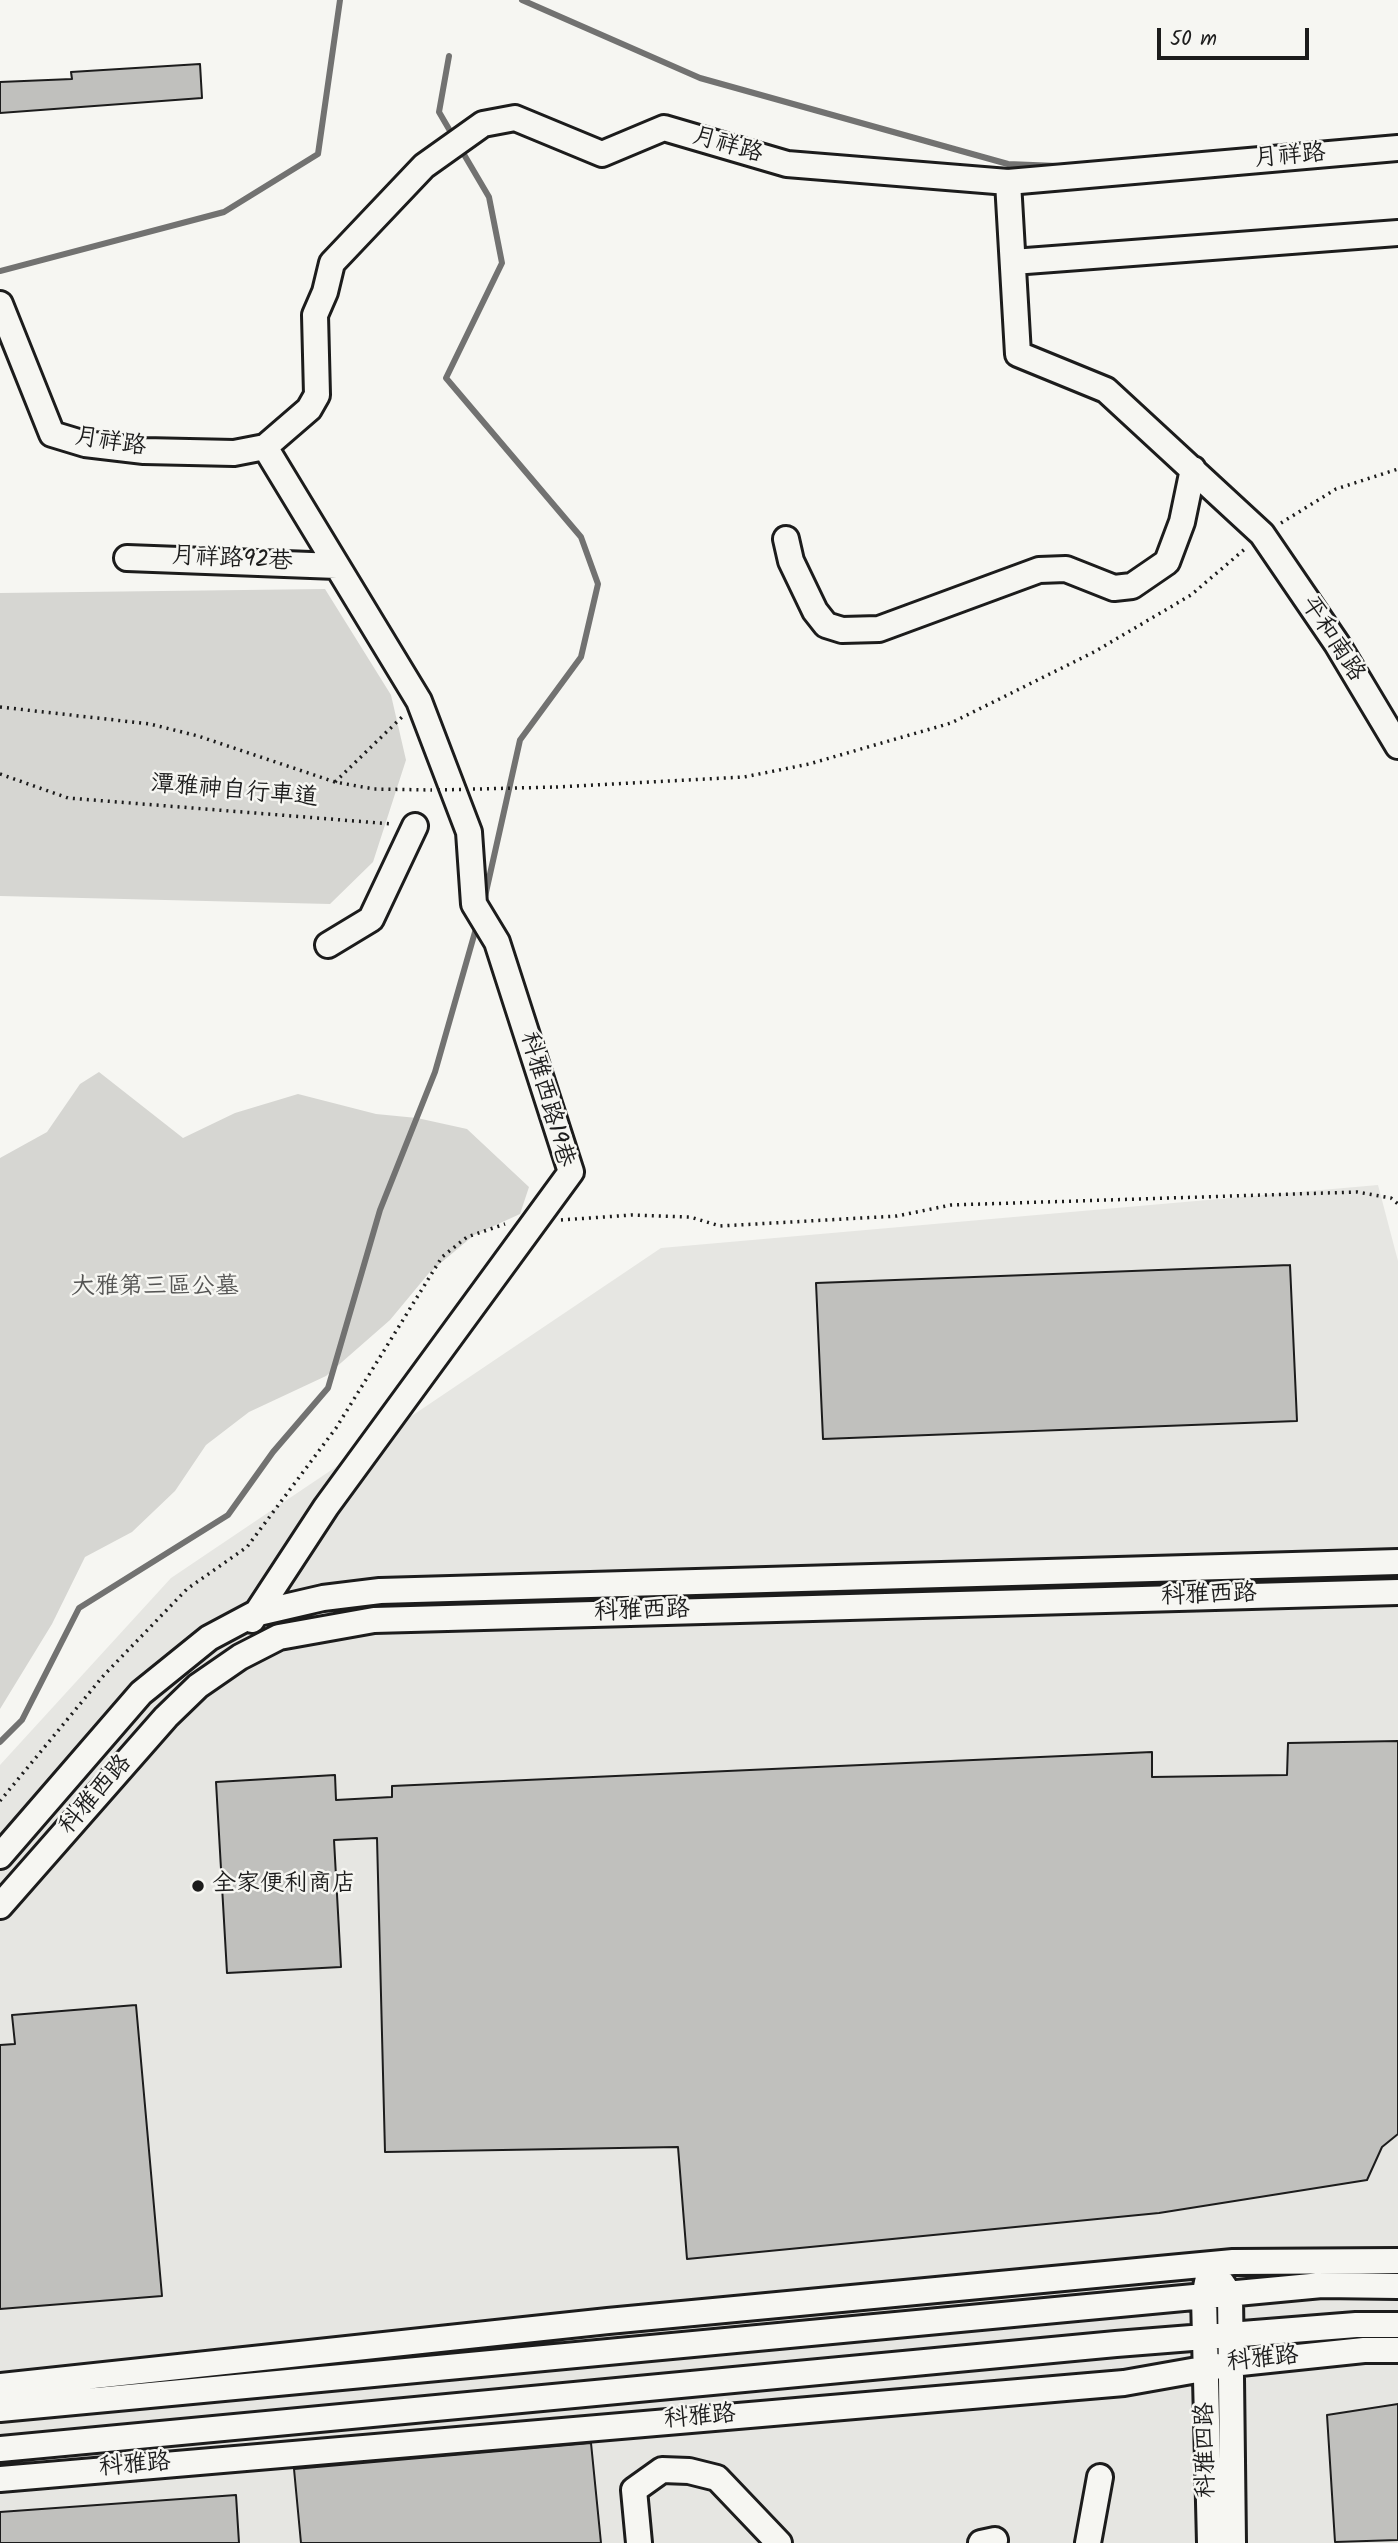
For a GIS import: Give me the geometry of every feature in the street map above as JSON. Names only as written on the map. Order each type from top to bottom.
[{"type":"street","name":"月祥路","points":[[0,304],[52,434],[85,443],[144,451],[234,453],[265,447],[309,409],[317,395],[315,315],[332,263],[424,166],[483,124],[515,118],[603,155],[664,128],[787,164],[1008,182],[1398,148]]},
{"type":"street","points":[[1008,182],[1013,262],[1398,233]]},
{"type":"street","name":"平和南路","points":[[1013,262],[1018,354],[1106,390],[1262,534],[1337,645],[1398,746]]},
{"type":"street","points":[[265,447],[337,566]]},
{"type":"street","points":[[786,540],[791,561],[815,611],[826,625],[842,630],[879,629],[892,625],[1039,569],[1066,569],[1114,588],[1132,586],[1167,562],[1182,522],[1193,469]]},
{"type":"street","name":"月祥路92巷","points":[[127,558],[337,566]]},
{"type":"street","name":"科雅西路19巷","points":[[240,1657],[254,1614],[326,1507],[571,1172],[497,942],[480,914],[469,831],[419,701],[337,566]]},
{"type":"street","points":[[328,945],[371,919],[415,826]]},
{"type":"street","name":"科雅西路","points":[[0,1856],[141,1693],[209,1638],[254,1614],[323,1598],[380,1591],[1398,1562]]},
{"type":"street","name":"科雅西路","points":[[0,1906],[166,1717],[198,1686],[240,1657],[279,1637],[374,1620],[1398,1592]]},
{"type":"street","points":[[0,2386],[622,2320],[1211,2264],[1398,2261]]},
{"type":"street","points":[[1211,2264],[1230,2295]]},
{"type":"street","name":"科雅四路","points":[[1211,2264],[1204,2297],[1219,2338]]},
{"type":"street","points":[[0,2409],[1322,2285],[1398,2286]]},
{"type":"street","name":"科雅四路","points":[[1210,2543],[1219,2338],[1230,2295]]},
{"type":"street","name":"科雅路","points":[[0,2449],[1102,2346],[1356,2325],[1398,2325]]},
{"type":"street","name":"科雅路","points":[[0,2479],[1124,2383],[1219,2366],[1364,2350],[1398,2350]]},
{"type":"street","name":"科雅四路","points":[[1219,2366],[1233,2543]]},
{"type":"street","points":[[639,2543],[634,2490],[662,2470],[689,2471],[717,2478],[779,2543]]},
{"type":"street","points":[[1088,2543],[1100,2477]]},
{"type":"path","points":[[0,707],[150,724],[198,736],[335,782],[374,789],[556,787],[744,777],[809,764],[951,723],[1094,652],[1191,595],[1262,534],[1336,489],[1398,470]]},
{"type":"path","name":"潭雅神自行車道","points":[[335,782],[419,701]]},
{"type":"path","name":"潭雅神自行車道","points":[[0,774],[68,798],[415,826]]},
{"type":"path","points":[[0,1801],[104,1675],[168,1608],[187,1589],[247,1547],[336,1428],[442,1257],[467,1237],[509,1223],[537,1219],[567,1220],[632,1214],[690,1217],[720,1226],[897,1216],[951,1205],[1357,1192],[1391,1198],[1398,1205]]},
{"type":"shaded area","points":[[1378,1185],[1398,1261],[1398,2543],[0,2543],[0,1765],[171,1578],[661,1248]]},
{"type":"green space","points":[[325,589],[391,695],[406,760],[373,862],[330,904],[0,896],[0,593]]},
{"type":"green space","name":"大雅第三區公墓","points":[[99,1072],[183,1138],[235,1113],[298,1094],[376,1114],[417,1118],[467,1129],[529,1187],[520,1214],[474,1235],[429,1273],[390,1320],[326,1376],[249,1412],[206,1445],[175,1491],[132,1532],[85,1557],[52,1624],[0,1709],[0,1158],[47,1132],[80,1084]]},
{"type":"building","points":[[200,64],[202,98],[0,113],[0,82],[72,79],[71,72]]},
{"type":"building","points":[[1290,1265],[1297,1421],[823,1439],[816,1283]]},
{"type":"building","points":[[1398,1741],[1398,2134],[1382,2147],[1367,2180],[1159,2213],[687,2259],[678,2147],[385,2152],[377,1838],[334,1840],[341,1967],[227,1973],[216,1782],[335,1775],[336,1800],[392,1797],[392,1786],[1152,1752],[1152,1777],[1287,1775],[1288,1743]]},
{"type":"building","points":[[136,2005],[162,2296],[0,2309],[0,2045],[15,2044],[12,2015]]},
{"type":"building","points":[[1398,2404],[1398,2540],[1335,2542],[1327,2415]]},
{"type":"building","points":[[591,2443],[601,2543],[301,2543],[294,2469]]},
{"type":"building","points":[[236,2495],[239,2543],[0,2543],[0,2512]]},
{"type":"waterway","points":[[0,271],[224,212],[318,154],[340,0]]},
{"type":"waterway","points":[[522,0],[700,78],[1008,164],[1058,166]]},
{"type":"waterway","points":[[449,56],[439,112],[453,136]]},
{"type":"waterway","points":[[459,146],[489,197],[502,263],[446,378],[581,537],[598,584],[581,657],[520,740],[484,901]]},
{"type":"waterway","points":[[0,1742],[22,1720],[79,1608],[228,1515],[273,1452],[328,1388],[380,1210],[435,1072],[477,925]]},
{"type":"place","name":"全家便利商店","points":[[198,1886]]}]
